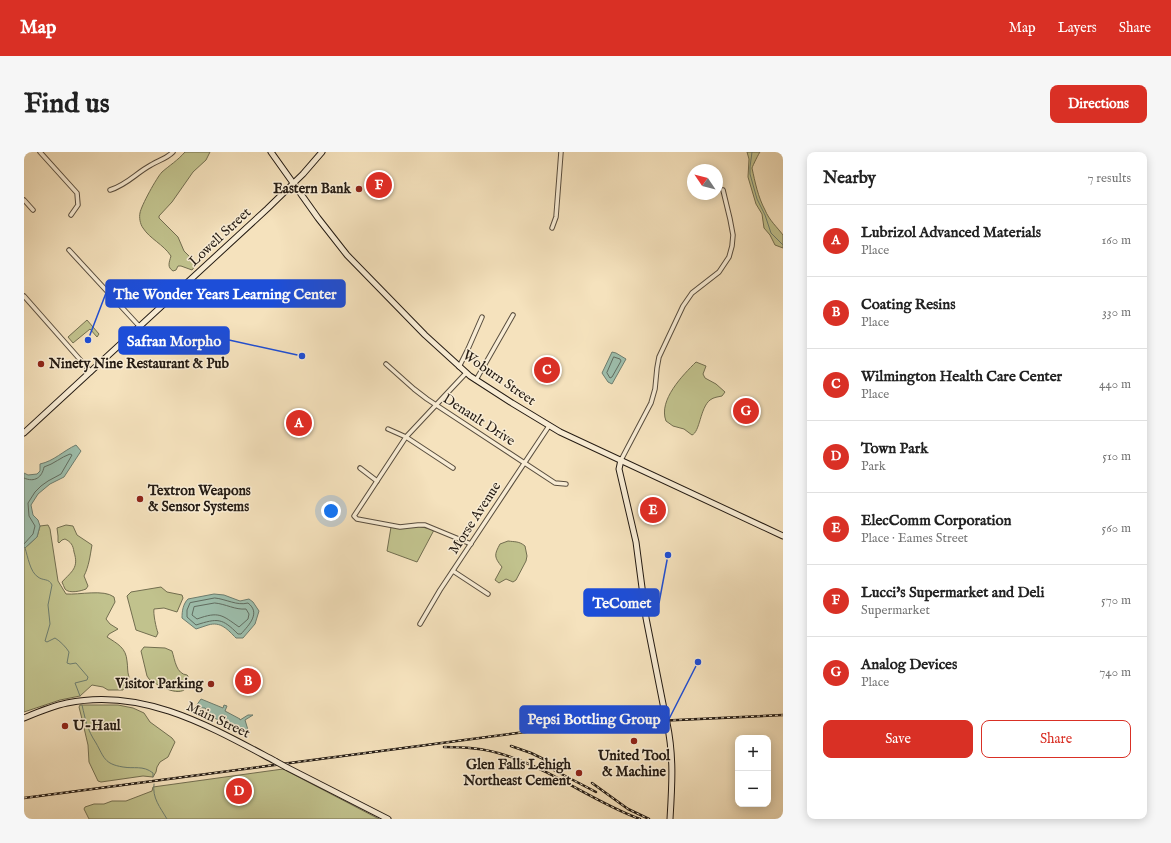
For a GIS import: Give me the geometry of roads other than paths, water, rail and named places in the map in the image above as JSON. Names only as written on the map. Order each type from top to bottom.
[{"type":"main road","name":"Woburn Street","points":[[270,152],[329,233],[347,255],[425,335],[466,373],[549,426],[783,536]]},
{"type":"main road","name":"Lowell Street","points":[[24,433],[293,184],[322,152]]},
{"type":"main road","points":[[621,460],[619,469],[636,542],[647,622],[671,740],[672,760],[670,819]]},
{"type":"main road","name":"Main Street","points":[[24,718],[56,706],[86,700],[109,699],[137,702],[154,706],[188,718],[219,732],[388,819]]},
{"type":"street","points":[[40,152],[78,194],[78,205],[71,215]]},
{"type":"street","points":[[110,190],[126,183],[150,165],[164,159],[173,152]]},
{"type":"street","points":[[552,228],[556,217],[561,152]]},
{"type":"street","points":[[621,460],[651,403],[655,389],[659,357],[683,306],[692,293],[719,272],[730,253],[733,240],[732,228],[723,190]]},
{"type":"street","points":[[24,200],[33,210]]},
{"type":"street","points":[[69,250],[140,327]]},
{"type":"street","points":[[24,296],[91,372]]},
{"type":"street","points":[[476,380],[513,315]]},
{"type":"street","points":[[459,366],[482,317]]},
{"type":"street","name":"Denault Drive","points":[[386,364],[418,392],[436,405],[556,483],[566,484]]},
{"type":"street","points":[[466,373],[406,437],[354,516],[357,519],[400,527],[425,525],[471,544]]},
{"type":"street","name":"Morse Avenue","points":[[420,624],[453,571],[549,426]]},
{"type":"street","points":[[388,429],[406,437],[453,468]]},
{"type":"street","points":[[360,468],[377,481]]},
{"type":"street","points":[[453,571],[488,594]]},
{"type":"water","points":[[612,352],[626,359],[612,384],[608,382],[602,373]]},
{"type":"water","points":[[76,445],[81,451],[64,477],[50,484],[38,494],[31,505],[33,515],[38,520],[40,526],[37,537],[25,548],[24,473],[28,475],[37,474],[40,471],[40,464],[50,461]]},
{"type":"water","points":[[214,594],[224,595],[240,601],[249,599],[259,611],[255,624],[243,638],[236,638],[224,627],[217,624],[196,629],[182,618],[183,608],[188,599]]},
{"type":"water","points":[[201,699],[223,708],[224,705],[227,706],[225,711],[240,720],[248,715],[253,715],[245,720],[248,730],[246,732],[243,731],[212,717],[205,708],[197,708],[196,706]]},
{"type":"waterway","points":[[752,152],[750,174],[757,199],[765,215],[771,233],[783,245]]},
{"type":"waterway","points":[[25,548],[35,575],[48,580],[52,585],[48,605],[50,624],[45,641],[47,642],[55,638],[65,646],[69,652],[67,663],[76,663],[88,677],[87,680],[75,683],[80,696]]},
{"type":"waterway","points":[[82,705],[89,729],[105,759],[117,766],[146,769],[153,773],[153,777]]},
{"type":"waterway","points":[[154,784],[155,798],[167,819]]},
{"type":"railway","points":[[24,798],[563,727],[613,723],[783,715]]},
{"type":"railway","points":[[511,746],[531,753],[558,766]]},
{"type":"railway","points":[[444,747],[485,750],[517,759],[552,775],[622,812],[640,819]]},
{"type":"railway","points":[[548,767],[596,792]]},
{"type":"railway","points":[[592,783],[628,809],[649,819]]},
{"type":"place","name":"Lucci's Supermarket and Deli","points":[[379,185]]},
{"type":"place","name":"Eastern Bank","points":[[359,189]]},
{"type":"place","name":"The Wonder Years Learning Center","points":[[88,340]]},
{"type":"place","name":"Safran Morpho","points":[[302,356]]},
{"type":"place","name":"Ninety Nine Restaurant & Pub","points":[[41,364]]},
{"type":"place","name":"Wilmington Health Care Center","points":[[547,370]]},
{"type":"place","name":"Analog Devices","points":[[746,411]]},
{"type":"place","name":"Lubrizol Advanced Materials","points":[[299,423]]},
{"type":"place","name":"Textron Weapons & Sensor Systems","points":[[140,499]]},
{"type":"place","name":"ElecComm Corporation","points":[[653,510]]},
{"type":"place","name":"TeComet","points":[[668,555]]},
{"type":"place","name":"Pepsi Bottling Group","points":[[698,662]]},
{"type":"place","name":"Coating Resins","points":[[248,681]]},
{"type":"place","name":"Visitor Parking","points":[[211,684]]},
{"type":"place","name":"U-Haul","points":[[65,726]]},
{"type":"place","name":"United Tool & Machine","points":[[634,741]]},
{"type":"place","name":"Glen Falls Lehigh Northeast Cement","points":[[579,773]]},
{"type":"place","name":"Town Park","points":[[239,791]]}]
